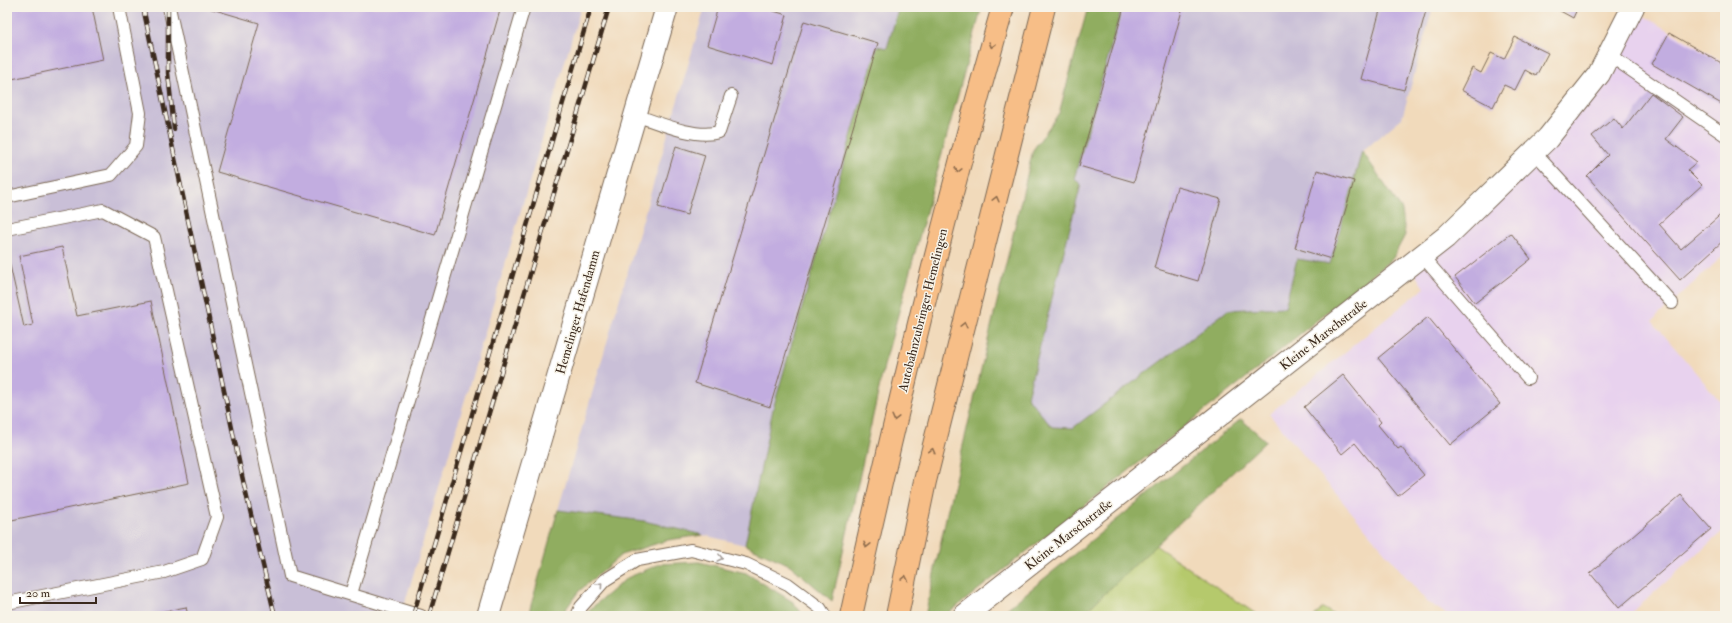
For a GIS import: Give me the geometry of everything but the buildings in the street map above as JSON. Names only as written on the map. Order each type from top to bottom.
[{"type":"highway","name":"Autobahnzubringer Hemelingen","points":[[851,616],[887,452],[968,127],[1003,7]]},
{"type":"highway","points":[[897,616],[925,481],[1044,7]]},
{"type":"street","name":"Hemelinger Hafendamm","points":[[488,616],[667,7]]},
{"type":"street","name":"Kleine Marschstraße","points":[[964,616],[1446,237],[1548,138],[1599,74],[1633,7]]},
{"type":"lane","points":[[7,197],[111,175],[136,146],[140,113],[119,7]]},
{"type":"lane","points":[[169,7],[290,576],[421,616]]},
{"type":"lane","points":[[351,594],[524,7]]},
{"type":"lane","points":[[1609,55],[1725,135]]},
{"type":"lane","points":[[635,115],[690,132],[709,135],[719,132],[731,96]]},
{"type":"lane","points":[[1534,152],[1672,303]]},
{"type":"lane","points":[[7,230],[103,210],[154,237],[217,517],[202,559],[164,572],[7,604]]},
{"type":"lane","points":[[1422,256],[1528,378]]},
{"type":"lane","points":[[577,616],[581,607],[605,580],[637,560],[691,550],[746,564],[788,584],[820,608],[825,616]]},
{"type":"shaded area","points":[[7,7],[581,7],[401,616],[7,616]]},
{"type":"shaded area","points":[[705,7],[899,7],[887,48],[877,46],[773,409],[745,545],[644,521],[558,510]]},
{"type":"shaded area","points":[[1122,7],[1433,7],[1402,118],[1362,151],[1330,264],[1297,259],[1285,308],[1228,310],[1073,428],[1052,427],[1027,397],[1081,185],[1074,180]]},
{"type":"shaded area","points":[[1634,10],[1725,63],[1725,254],[1652,321],[1725,407],[1725,529],[1628,616],[1450,616],[1427,602],[1269,414],[1424,288],[1414,272],[1526,166]]},
{"type":"green space","points":[[899,7],[982,7],[884,366],[832,601],[790,565],[745,545],[773,409],[877,46],[887,48]]},
{"type":"green space","points":[[1088,7],[1122,7],[1074,179],[1081,184],[1027,397],[1052,427],[1073,428],[1228,310],[1285,307],[1297,259],[1330,264],[1362,151],[1402,210],[1405,235],[1393,258],[1256,370],[945,616],[925,616],[947,513],[1033,150],[1059,113]]},
{"type":"green space","points":[[1241,419],[1266,441],[1081,616],[998,616]]},
{"type":"green space","points":[[558,510],[644,521],[703,535],[668,540],[621,555],[578,592],[561,616],[528,616]]},
{"type":"green space","points":[[1155,545],[1259,616],[1081,616]]},
{"type":"green space","points":[[699,562],[746,573],[793,602],[804,616],[587,616],[589,610],[627,578],[660,564]]},
{"type":"green space","points":[[1323,608],[1336,616],[1314,616]]},
{"type":"railway","points":[[143,7],[244,485],[275,616]]},
{"type":"railway","points":[[168,7],[168,73],[174,129]]},
{"type":"railway","points":[[413,616],[591,7]]},
{"type":"railway","points":[[429,616],[609,7]]}]
